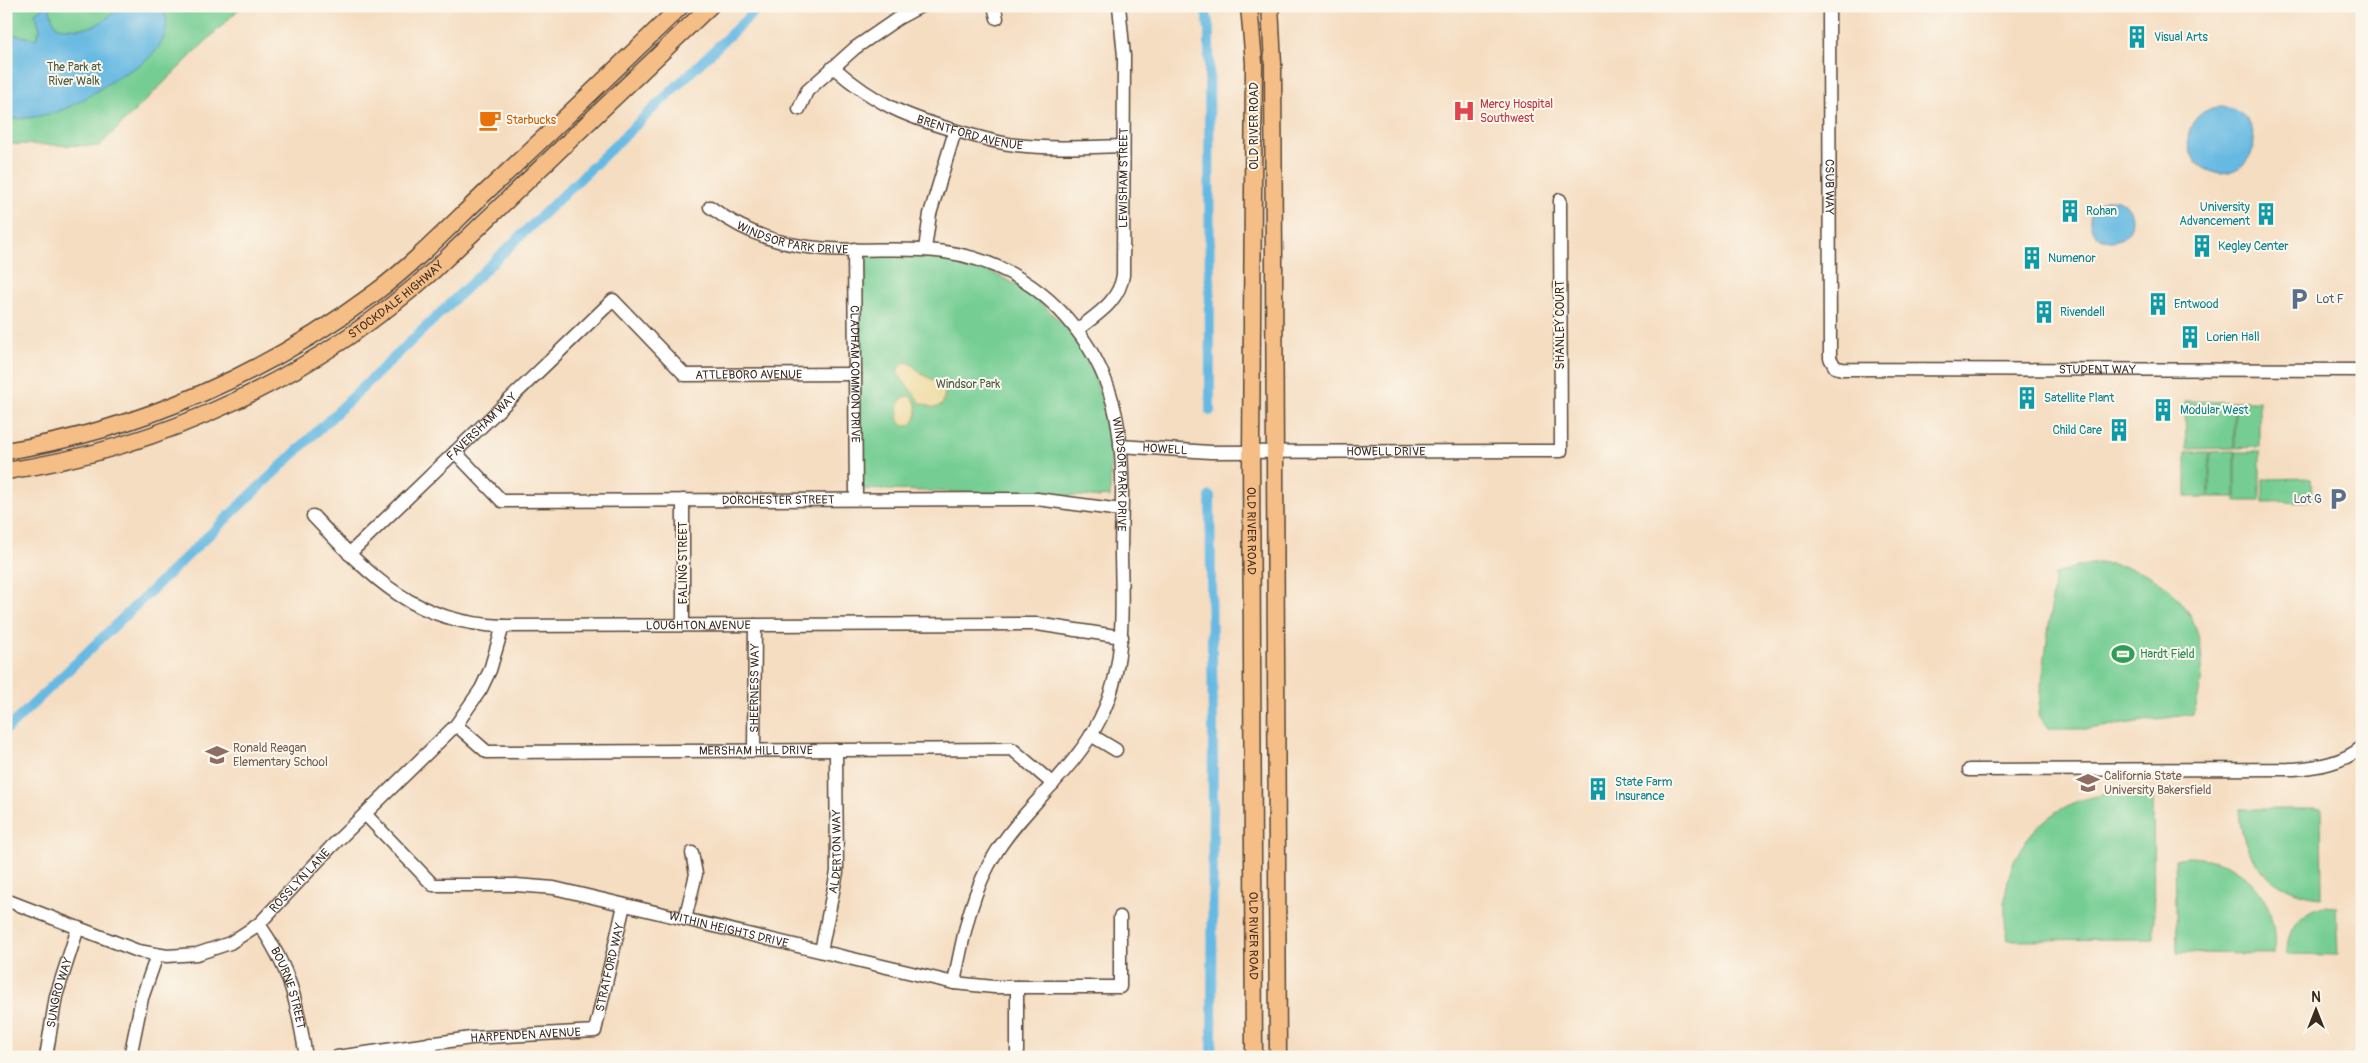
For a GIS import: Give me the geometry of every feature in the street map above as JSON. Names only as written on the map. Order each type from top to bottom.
[{"type":"main road","name":"STOCKDALE HIGHWAY","points":[[6,451],[98,430],[156,412],[246,374],[336,320],[418,258],[681,6]]},
{"type":"main road","name":"STOCKDALE HIGHWAY","points":[[6,471],[98,451],[162,431],[238,399],[283,376],[336,344],[399,300],[481,225],[710,6]]},
{"type":"main road","name":"OLD RIVER ROAD","points":[[1249,6],[1254,63],[1251,452],[1254,1057]]},
{"type":"main road","name":"OLD RIVER ROAD","points":[[1270,6],[1273,64],[1278,1057]]},
{"type":"main road","points":[[1254,120],[1262,137],[1261,188],[1265,193],[1274,198]]},
{"type":"main road","points":[[481,225],[488,205],[544,151],[542,140]]},
{"type":"main road","points":[[48,463],[78,447],[145,427],[153,421],[156,412]]},
{"type":"street","points":[[799,110],[807,91],[833,67],[877,31],[921,6]]},
{"type":"street","name":"LEWISHAM STREET","points":[[1077,330],[1114,300],[1121,289],[1123,275],[1122,146],[1124,56],[1119,6]]},
{"type":"street","name":"CSUB WAY","points":[[1829,6],[1830,358],[1835,367]]},
{"type":"street","name":"BRENTFORD AVENUE","points":[[833,67],[854,86],[893,110],[955,131],[1014,145],[1122,146]]},
{"type":"street","points":[[925,249],[930,214],[955,131]]},
{"type":"street","name":"SHANLEY COURT","points":[[1560,200],[1561,451]]},
{"type":"street","name":"WINDSOR PARK DRIVE","points":[[710,207],[740,226],[781,242],[825,248],[925,249],[973,258],[1010,273],[1046,298],[1077,330],[1091,350],[1108,386],[1114,407],[1120,446],[1122,637],[1113,686],[1100,719],[1091,735],[1053,784],[1008,836],[985,872],[970,908],[954,983]]},
{"type":"street","name":"CLADHAM COMMON DRIVE","points":[[854,249],[856,499]]},
{"type":"street","name":"ATTLEBORO AVENUE","points":[[613,300],[685,375],[855,374]]},
{"type":"street","name":"FAVERSHAM WAY","points":[[349,554],[613,300]]},
{"type":"street","name":"STUDENT WAY","points":[[1835,367],[1842,369],[2362,370]]},
{"type":"street","name":"HOWELL","points":[[1120,446],[1210,452]]},
{"type":"street","name":"HOWELL DRIVE","points":[[1210,452],[1561,451]]},
{"type":"street","name":"DORCHESTER STREET","points":[[455,452],[502,501],[1037,499],[1121,510]]},
{"type":"street","name":"EALING STREET","points":[[683,500],[683,626]]},
{"type":"street","name":"LOUGHTON AVENUE","points":[[313,516],[349,554],[387,588],[425,610],[470,623],[503,626],[1037,624],[1122,637]]},
{"type":"street","name":"SHEERNESS WAY","points":[[754,750],[756,625]]},
{"type":"street","name":"ROSSLYN LANE","points":[[6,900],[138,951],[157,955],[182,956],[214,950],[238,939],[259,924],[365,814],[456,725],[481,689],[493,663],[503,626]]},
{"type":"street","name":"MERSHAM HILL DRIVE","points":[[456,725],[487,752],[1012,749],[1053,784]]},
{"type":"street","points":[[1091,735],[1116,750]]},
{"type":"street","points":[[1969,770],[2300,768],[2335,762],[2362,747]]},
{"type":"street","name":"ALDERTON WAY","points":[[821,951],[837,872],[836,750]]},
{"type":"street","name":"WITHIN HEIGHTS DRIVE","points":[[365,814],[433,885],[534,886],[685,919],[954,983],[974,986],[1017,988],[1120,987],[1120,918]]},
{"type":"street","points":[[685,919],[696,874],[692,853]]},
{"type":"street","name":"STRATFORD WAY","points":[[595,1031],[624,905]]},
{"type":"street","name":"BOURNE STREET","points":[[259,924],[275,948],[293,987],[306,1057]]},
{"type":"street","name":"SUNGRO WAY","points":[[46,1057],[56,996],[78,928]]},
{"type":"street","points":[[130,1057],[142,998],[157,955]]},
{"type":"street","points":[[1017,988],[1017,1057]]},
{"type":"street","name":"HARPENDEN AVENUE","points":[[337,1057],[471,1038],[595,1031]]},
{"type":"street","points":[[430,1043],[432,1057]]},
{"type":"green space","name":"The Park at River Walk","points":[[6,6],[241,7],[99,146],[6,144]]},
{"type":"green space","name":"Windsor Park","points":[[859,253],[932,254],[981,267],[1027,290],[1069,330],[1094,372],[1111,437],[1110,497],[859,489]]},
{"type":"green space","points":[[2185,401],[2234,402],[2234,448],[2186,449]]},
{"type":"green space","points":[[2235,401],[2259,401],[2259,447],[2235,448]]},
{"type":"green space","points":[[2235,451],[2235,497],[2210,497],[2210,452]]},
{"type":"green space","points":[[2186,452],[2209,452],[2209,497],[2186,497]]},
{"type":"green space","points":[[2236,452],[2260,452],[2260,501],[2236,501]]},
{"type":"green space","points":[[2311,478],[2312,501],[2263,502],[2263,479]]},
{"type":"green space","name":"Hardt Field","points":[[2098,563],[2127,567],[2152,577],[2172,592],[2187,611],[2197,634],[2202,659],[2200,686],[2193,714],[2088,729],[2050,729],[2038,715],[2055,575],[2077,566]]},
{"type":"green space","points":[[2123,793],[2153,798],[2154,939],[2008,940],[2005,911],[2007,884],[2015,859],[2028,837],[2046,819],[2068,806],[2094,797]]},
{"type":"green space","points":[[2239,809],[2321,809],[2322,897],[2288,889],[2274,881],[2262,870],[2253,858],[2246,843],[2241,827]]},
{"type":"green space","points":[[2186,857],[2206,859],[2224,864],[2240,873],[2253,884],[2263,898],[2270,915],[2274,933],[2274,954],[2177,953],[2175,859]]},
{"type":"green space","points":[[2324,906],[2336,907],[2338,955],[2287,954],[2289,937],[2296,923],[2308,912]]},
{"type":"sand","points":[[906,362],[941,387],[945,394],[942,405],[934,408],[921,403],[897,373],[899,367]]},
{"type":"sand","points":[[907,396],[913,398],[917,412],[911,425],[904,426],[899,421],[899,406],[901,400]]},
{"type":"water","points":[[45,6],[49,6],[57,27],[85,28],[92,26],[105,19],[120,6],[161,6],[165,12],[167,25],[160,44],[149,58],[81,101],[50,114],[6,119],[6,33],[36,39],[40,28],[35,13]]},
{"type":"water","points":[[2215,107],[2227,107],[2239,112],[2249,122],[2254,134],[2252,153],[2239,168],[2227,173],[2215,173],[2203,168],[2193,158],[2188,146],[2188,134],[2193,122],[2203,112]]},
{"type":"water","points":[[2115,199],[2123,202],[2129,208],[2132,220],[2129,232],[2123,238],[2107,241],[2099,238],[2093,232],[2090,216],[2093,208],[2099,202]]},
{"type":"waterway","points":[[6,730],[760,6]]},
{"type":"waterway","points":[[1205,6],[1209,29],[1210,411]]},
{"type":"waterway","points":[[1210,496],[1213,728],[1212,1057]]},
{"type":"place","name":"Visual Arts","points":[[2137,37]]},
{"type":"place","name":"Mercy Hospital Southwest","points":[[1464,111]]},
{"type":"place","name":"Starbucks","points":[[490,120]]},
{"type":"place","name":"Rohan","points":[[2070,211]]},
{"type":"place","name":"University Advancement","points":[[2266,214]]},
{"type":"place","name":"Kegley Center","points":[[2202,246]]},
{"type":"place","name":"Numenor","points":[[2032,258]]},
{"type":"place","name":"Lot F","points":[[2299,299]]},
{"type":"place","name":"Entwood","points":[[2158,304]]},
{"type":"place","name":"Rivendell","points":[[2044,312]]},
{"type":"place","name":"Lorien Hall","points":[[2190,337]]},
{"type":"place","name":"Satellite Plant","points":[[2027,398]]},
{"type":"place","name":"Modular West","points":[[2163,410]]},
{"type":"place","name":"Child Care","points":[[2119,430]]},
{"type":"place","name":"Lot G","points":[[2338,499]]},
{"type":"place","name":"Hardt Field","points":[[2123,654]]},
{"type":"place","name":"Ronald Reagan Elementary School","points":[[217,755]]},
{"type":"place","name":"California State University Bakersfield","points":[[2088,783]]},
{"type":"place","name":"State Farm Insurance","points":[[1598,789]]}]
